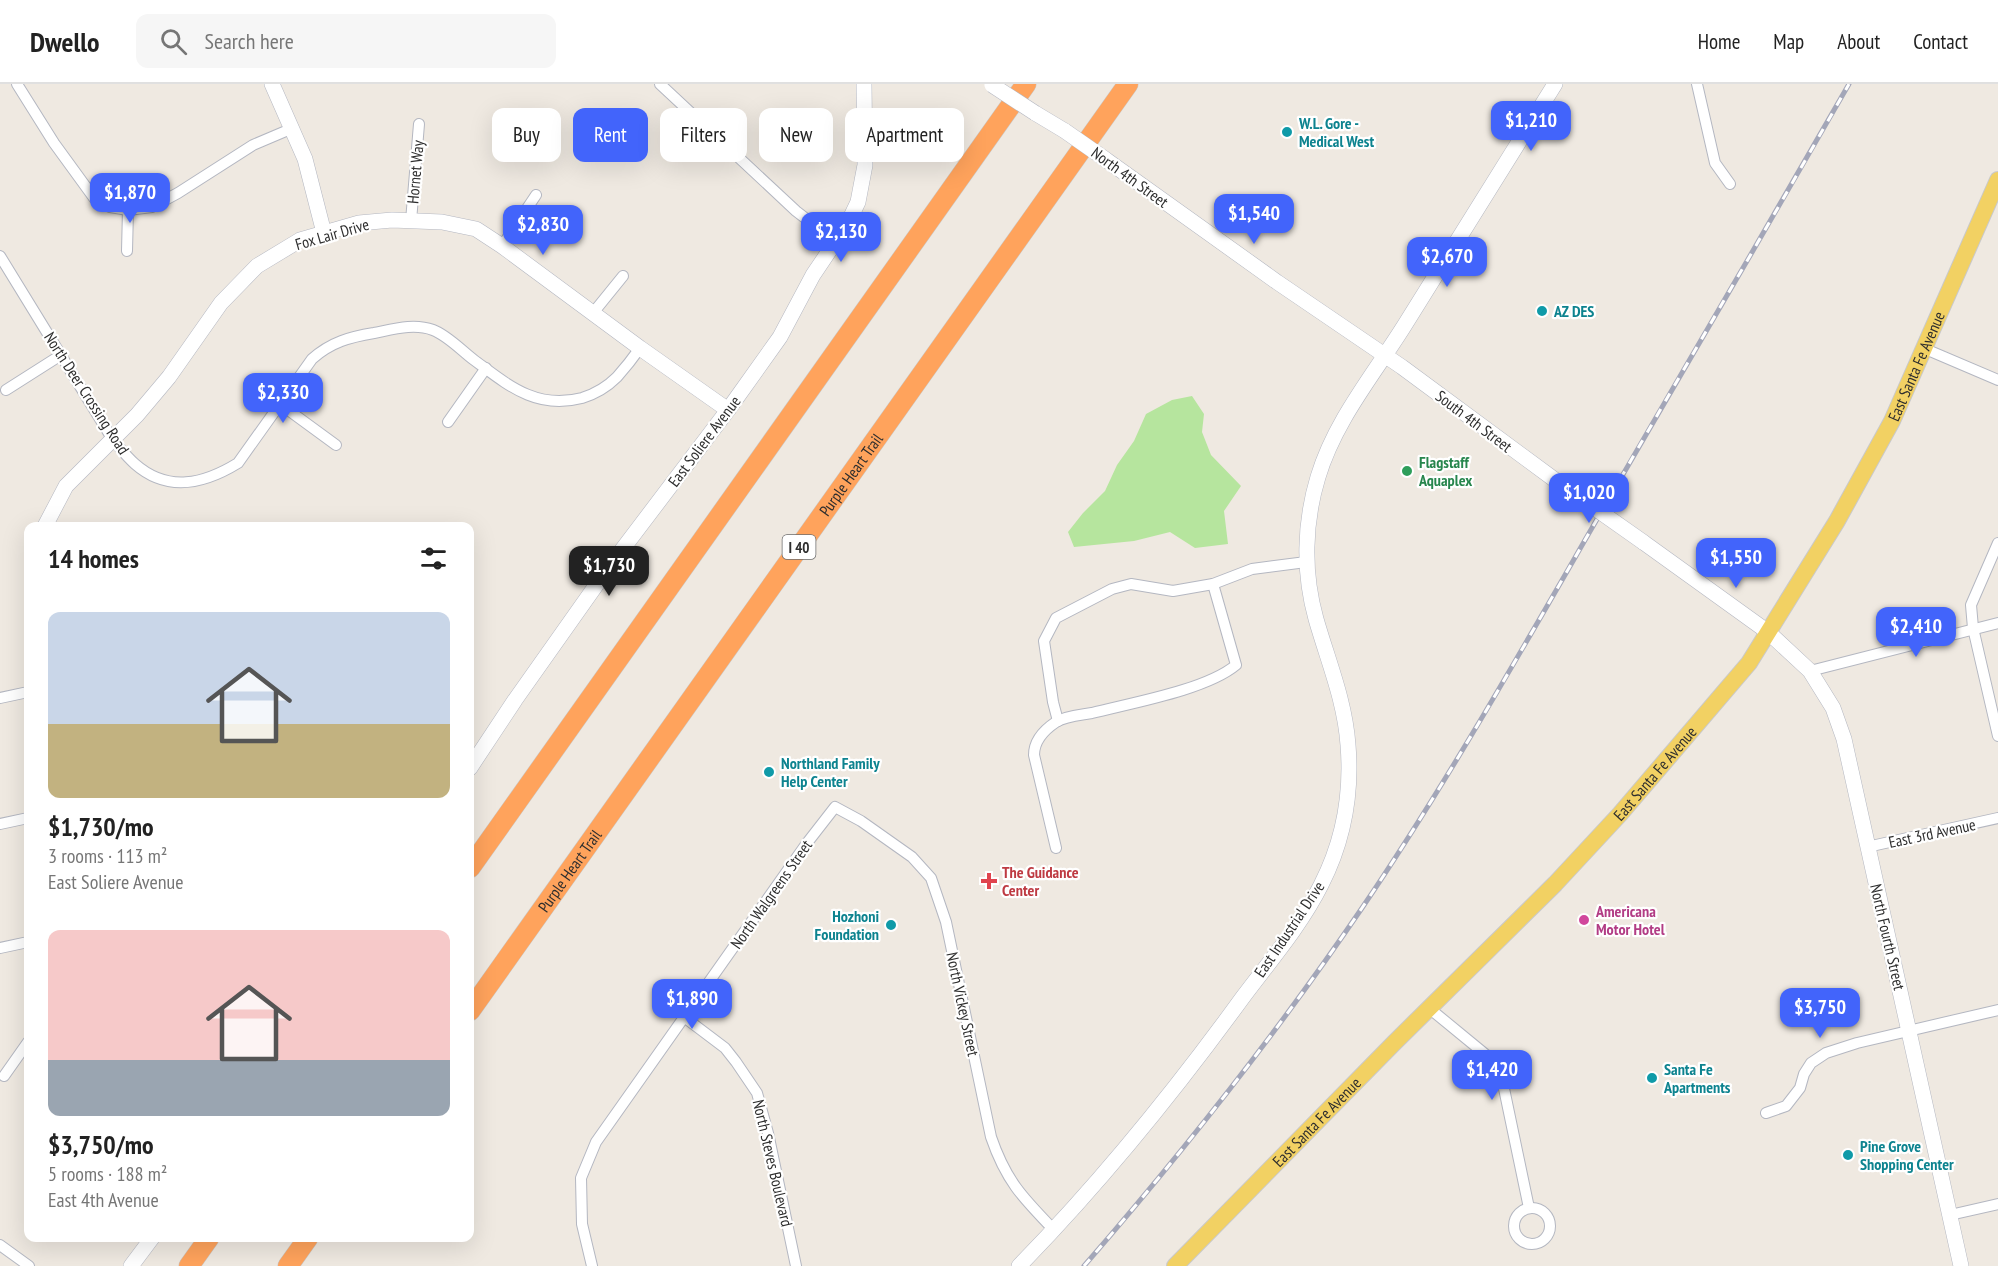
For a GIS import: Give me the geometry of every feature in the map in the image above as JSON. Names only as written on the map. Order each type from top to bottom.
[{"type":"highway","points":[[474,862],[1026,84]]},
{"type":"highway","name":"Purple Heart Trail","points":[[474,1005],[1128,84]]},
{"type":"highway","points":[[189,1266],[206,1242]]},
{"type":"highway","points":[[288,1266],[305,1242]]},
{"type":"main road","name":"East Santa Fe Avenue","points":[[1175,1266],[1429,1008],[1555,884],[1620,814],[1749,663],[1837,521],[1892,421],[1998,180]]},
{"type":"street","points":[[17,84],[54,143],[94,198],[110,207],[128,210],[152,207],[253,145],[293,128]]},
{"type":"street","points":[[272,84],[305,159],[324,233]]},
{"type":"street","points":[[660,84],[796,210],[836,242]]},
{"type":"street","name":"East Soliere Avenue","points":[[474,762],[609,567],[728,410],[780,337],[813,275],[836,242],[858,202],[862,184],[865,165],[864,84]]},
{"type":"street","name":"North 4th Street","points":[[992,84],[1106,159],[1385,356]]},
{"type":"street","name":"East Industrial Drive","points":[[1019,1266],[1124,1152],[1232,1012],[1309,906],[1322,883],[1332,858],[1347,804],[1350,771],[1347,728],[1342,704],[1315,616],[1306,562],[1309,521],[1317,478],[1335,432],[1555,84]]},
{"type":"street","points":[[1697,84],[1715,163],[1718,171],[1730,184]]},
{"type":"street","name":"Hornet Way","points":[[411,220],[419,124]]},
{"type":"street","points":[[502,246],[536,195]]},
{"type":"street","points":[[127,251],[128,210]]},
{"type":"street","name":"Fox Lair Drive","points":[[47,522],[66,486],[137,415],[169,377],[221,303],[258,266],[300,240],[359,223],[411,220],[442,222],[476,229],[728,410]]},
{"type":"street","name":"North Deer Crossing Road","points":[[1,258],[113,440],[133,462],[155,477],[171,482],[202,481],[238,463],[312,359],[322,349],[353,337],[414,326],[435,331],[521,393],[541,400],[558,402],[591,395],[603,388],[616,378],[640,348]]},
{"type":"street","points":[[593,313],[623,276]]},
{"type":"street","points":[[1923,348],[1998,380]]},
{"type":"street","points":[[6,390],[61,355]]},
{"type":"street","name":"South 4th Street","points":[[1385,356],[1768,632]]},
{"type":"street","points":[[448,422],[486,368]]},
{"type":"street","points":[[280,404],[336,445]]},
{"type":"street","points":[[1998,543],[1971,605],[1973,628],[1998,736]]},
{"type":"street","points":[[1058,721],[1044,641],[1056,618],[1112,589],[1131,584],[1173,591],[1213,584],[1252,569],[1306,562]]},
{"type":"street","points":[[1056,848],[1034,746],[1038,738],[1058,721],[1176,692],[1226,674],[1236,665],[1213,584]]},
{"type":"street","points":[[1810,671],[1998,623]]},
{"type":"street","name":"North Fourth Street","points":[[1768,632],[1810,671],[1833,708],[1844,740],[1961,1266]]},
{"type":"street","points":[[0,698],[24,693]]},
{"type":"street","name":"North Vickey Street","points":[[835,807],[861,821],[912,857],[931,878],[946,922],[991,1137],[1007,1177],[1054,1230]]},
{"type":"street","name":"North Walgreens Street","points":[[592,1266],[582,1224],[581,1178],[596,1142],[807,843],[835,807]]},
{"type":"street","name":"East 3rd Avenue","points":[[1867,847],[1998,818]]},
{"type":"street","points":[[0,824],[24,819]]},
{"type":"street","points":[[0,948],[24,943]]},
{"type":"street","points":[[1429,1008],[1485,1054],[1502,1079],[1529,1208]]},
{"type":"street","points":[[1766,1113],[1786,1106],[1800,1088],[1804,1074],[1811,1063],[1826,1053],[1909,1030],[1998,1010]]},
{"type":"street","name":"North Steves Boulevard","points":[[684,1017],[724,1048],[757,1093],[768,1132],[796,1266]]},
{"type":"street","points":[[4,1076],[24,1048]]},
{"type":"street","points":[[1950,1215],[1998,1204]]},
{"type":"street","points":[[131,1266],[149,1242]]},
{"type":"street","points":[[0,1245],[29,1266]]},
{"type":"green space","points":[[1192,396],[1204,414],[1202,432],[1211,455],[1241,486],[1224,511],[1228,544],[1195,548],[1170,532],[1134,541],[1074,547],[1068,532],[1105,491],[1117,465],[1134,441],[1146,414],[1172,400]]},
{"type":"railway","points":[[1084,1266],[1193,1136],[1263,1046],[1330,955],[1394,860],[1514,663],[1849,84]]},
{"type":"place","name":"W.L. Gore - Medical West","points":[[1287,132]]},
{"type":"place","name":"AZ DES","points":[[1542,311]]},
{"type":"place","name":"Flagstaff Aquaplex","points":[[1407,471]]},
{"type":"place","name":"Northland Family Help Center","points":[[769,772]]},
{"type":"place","name":"The Guidance Center","points":[[989,881]]},
{"type":"place","name":"Americana Motor Hotel","points":[[1584,920]]},
{"type":"place","name":"Hozhoni Foundation","points":[[891,925]]},
{"type":"place","name":"Santa Fe Apartments","points":[[1652,1078]]},
{"type":"place","name":"Pine Grove Shopping Center","points":[[1848,1155]]}]
